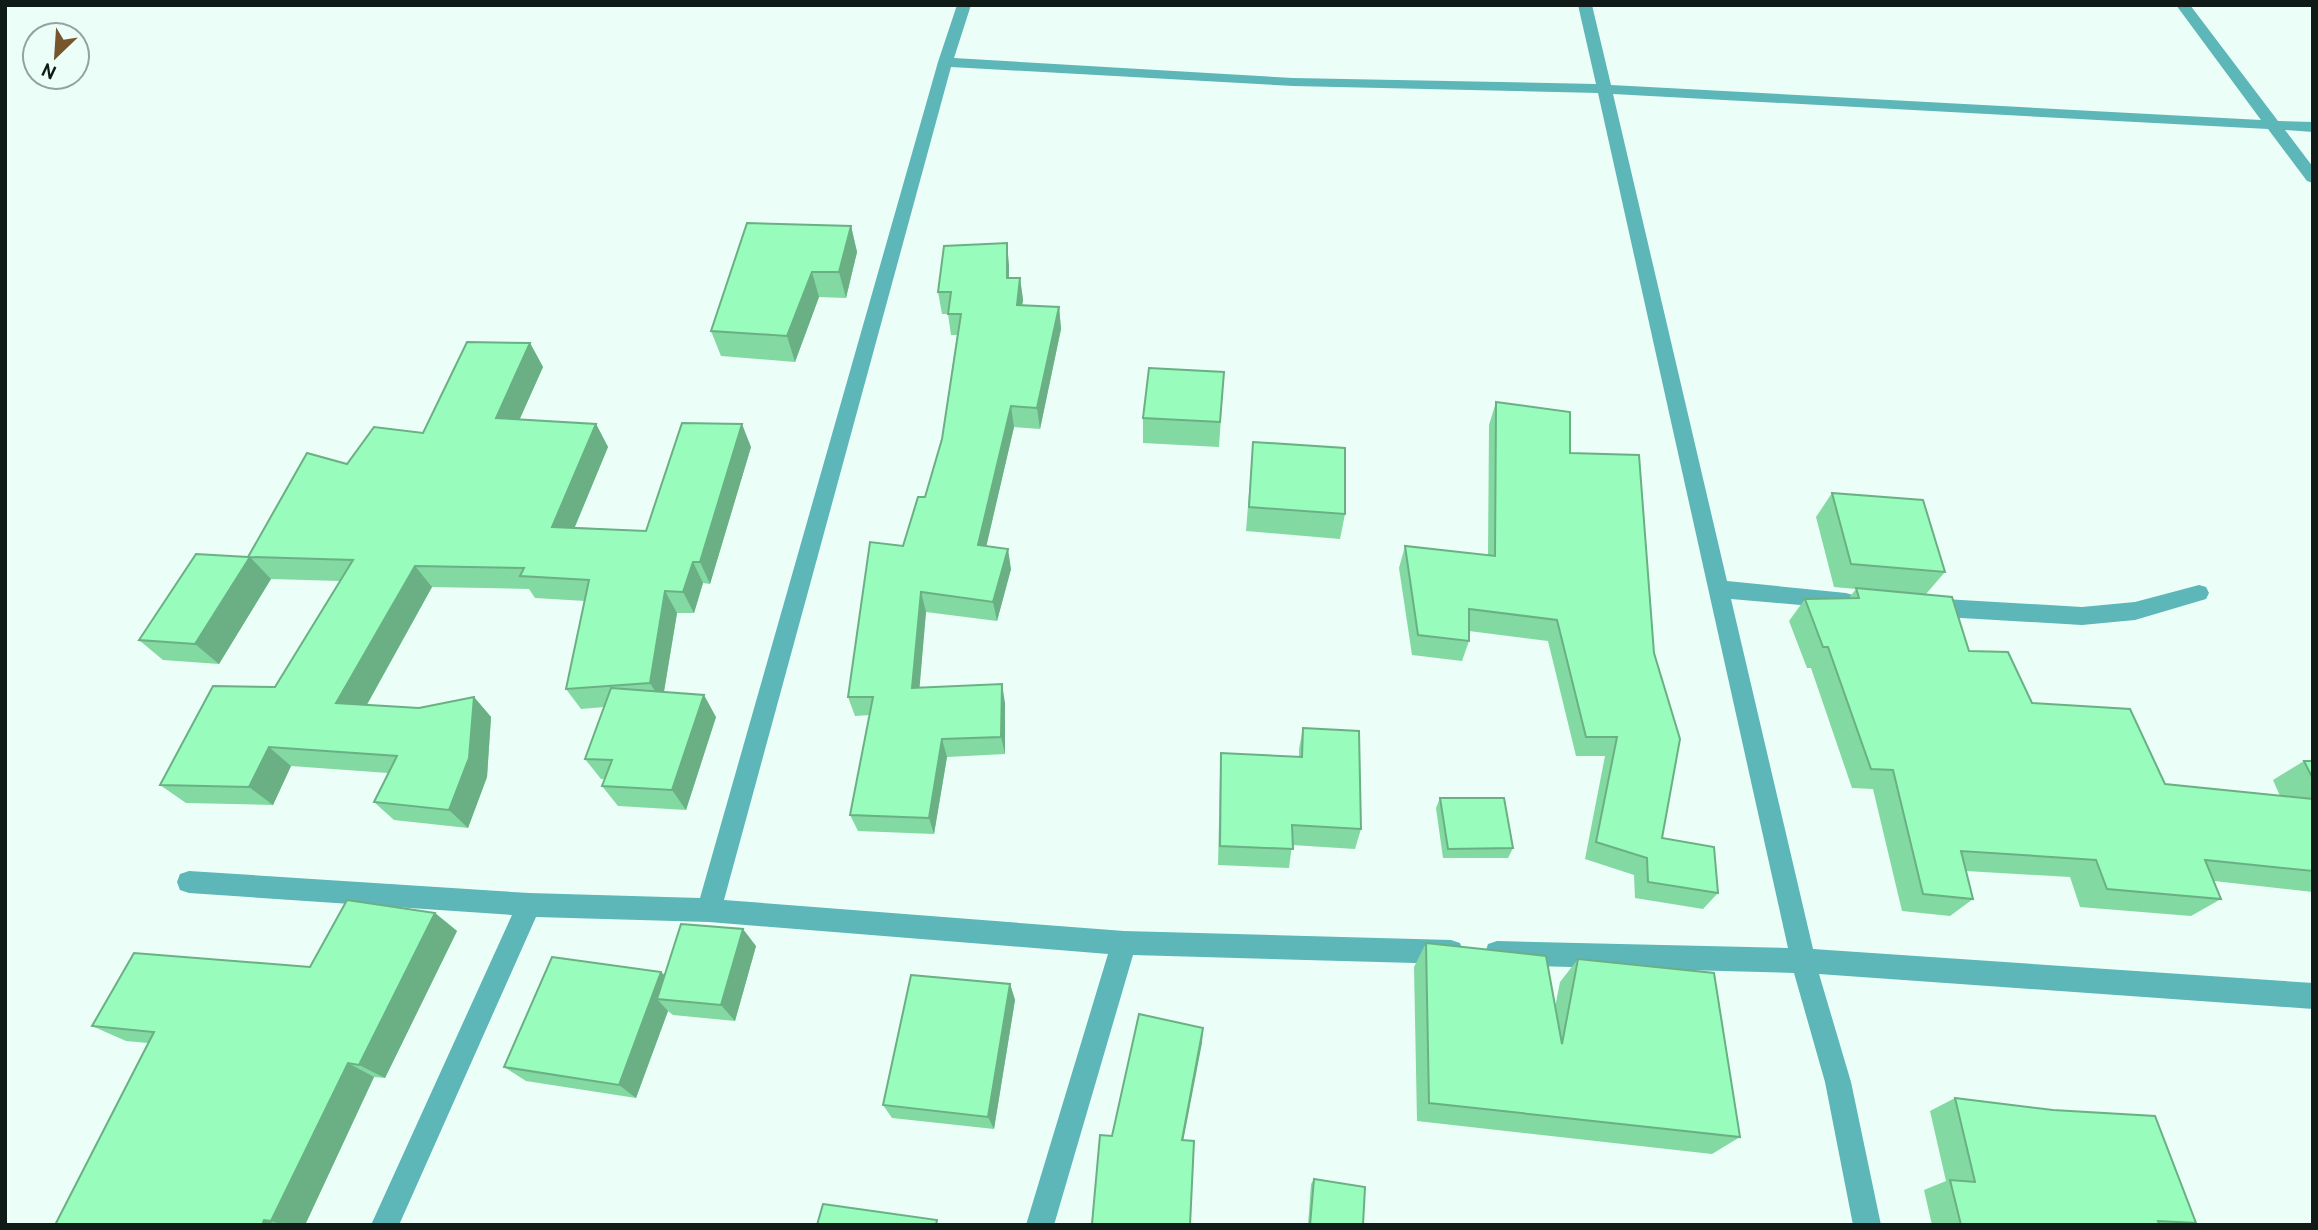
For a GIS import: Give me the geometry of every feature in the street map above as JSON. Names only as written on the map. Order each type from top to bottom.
[{"type":"street","points":[[709,910],[945,62],[964,5]]},
{"type":"street","points":[[1585,5],[1803,961],[1838,1083],[1867,1225]]},
{"type":"street","points":[[2183,5],[2313,178]]},
{"type":"street","points":[[945,62],[1293,82],[1604,89],[2313,127]]},
{"type":"street","points":[[1718,589],[1872,603]]},
{"type":"street","points":[[1899,605],[2082,616],[2135,611],[2199,593]]},
{"type":"street","points":[[189,882],[529,905],[709,910],[1124,943],[1803,961],[2313,996]]},
{"type":"street","points":[[385,1225],[529,905]]},
{"type":"street","points":[[1040,1225],[1124,943]]},
{"type":"building","points":[[747,223],[851,226],[839,272],[812,272],[787,336],[711,331]]},
{"type":"building","points":[[1007,243],[1007,278],[1020,278],[1017,305],[1059,307],[1037,408],[1011,406],[978,545],[1008,549],[993,602],[921,592],[912,688],[1002,684],[1001,737],[942,739],[929,818],[850,815],[873,697],[848,697],[870,542],[903,546],[918,497],[925,497],[942,439],[961,314],[948,314],[951,292],[938,292],[944,246]]},
{"type":"building","points":[[467,342],[530,343],[496,418],[596,424],[552,527],[646,531],[682,423],[742,424],[700,562],[693,562],[683,592],[665,591],[650,683],[566,689],[589,580],[520,576],[524,568],[415,566],[336,703],[419,708],[474,697],[469,758],[449,810],[374,802],[397,756],[269,747],[249,787],[160,785],[213,686],[275,687],[353,560],[250,557],[195,644],[139,640],[196,554],[248,557],[307,453],[347,464],[374,427],[423,433]]},
{"type":"building","points":[[1149,368],[1224,372],[1220,422],[1143,418]]},
{"type":"building","points":[[1496,402],[1570,412],[1570,453],[1639,455],[1654,653],[1680,739],[1662,838],[1714,847],[1718,893],[1648,882],[1647,858],[1596,842],[1617,737],[1586,737],[1557,620],[1469,609],[1469,641],[1418,635],[1405,546],[1495,556]]},
{"type":"building","points":[[1253,442],[1345,448],[1345,514],[1249,507]]},
{"type":"building","points":[[1832,493],[1923,500],[1945,572],[1851,564]]},
{"type":"building","points":[[1856,588],[1952,597],[1969,651],[2008,652],[2032,703],[2130,709],[2165,784],[2313,799],[2313,871],[2205,860],[2221,899],[2107,889],[2096,860],[1961,851],[1973,899],[1923,894],[1893,770],[1871,769],[1828,647],[1823,647],[1805,599],[1859,598]]},
{"type":"building","points":[[611,688],[704,695],[672,790],[602,786],[612,760],[585,759]]},
{"type":"building","points":[[1303,728],[1359,731],[1361,829],[1292,825],[1293,849],[1220,846],[1221,753],[1302,757]]},
{"type":"building","points":[[2304,761],[2313,761],[2313,779]]},
{"type":"building","points":[[1440,798],[1504,798],[1513,848],[1448,849]]},
{"type":"building","points":[[347,900],[435,913],[359,1065],[348,1063],[271,1221],[264,1220],[262,1225],[55,1225],[154,1032],[92,1026],[134,953],[310,967]]},
{"type":"building","points":[[681,924],[743,929],[721,1005],[657,999]]},
{"type":"building","points":[[1426,943],[1546,956],[1562,1044],[1578,959],[1714,973],[1740,1137],[1429,1103]]},
{"type":"building","points":[[552,957],[661,972],[619,1085],[504,1067]]},
{"type":"building","points":[[911,975],[1010,984],[988,1117],[883,1105]]},
{"type":"building","points":[[1139,1014],[1203,1028],[1182,1140],[1194,1141],[1190,1225],[1092,1224],[1100,1135],[1112,1136]]},
{"type":"building","points":[[1955,1098],[2053,1110],[2155,1116],[2196,1223],[2158,1221],[2160,1225],[1961,1225],[1950,1180],[1975,1182]]},
{"type":"building","points":[[1314,1179],[1365,1187],[1363,1225],[1310,1225]]},
{"type":"building","points":[[823,1204],[937,1220],[936,1225],[817,1225]]}]
